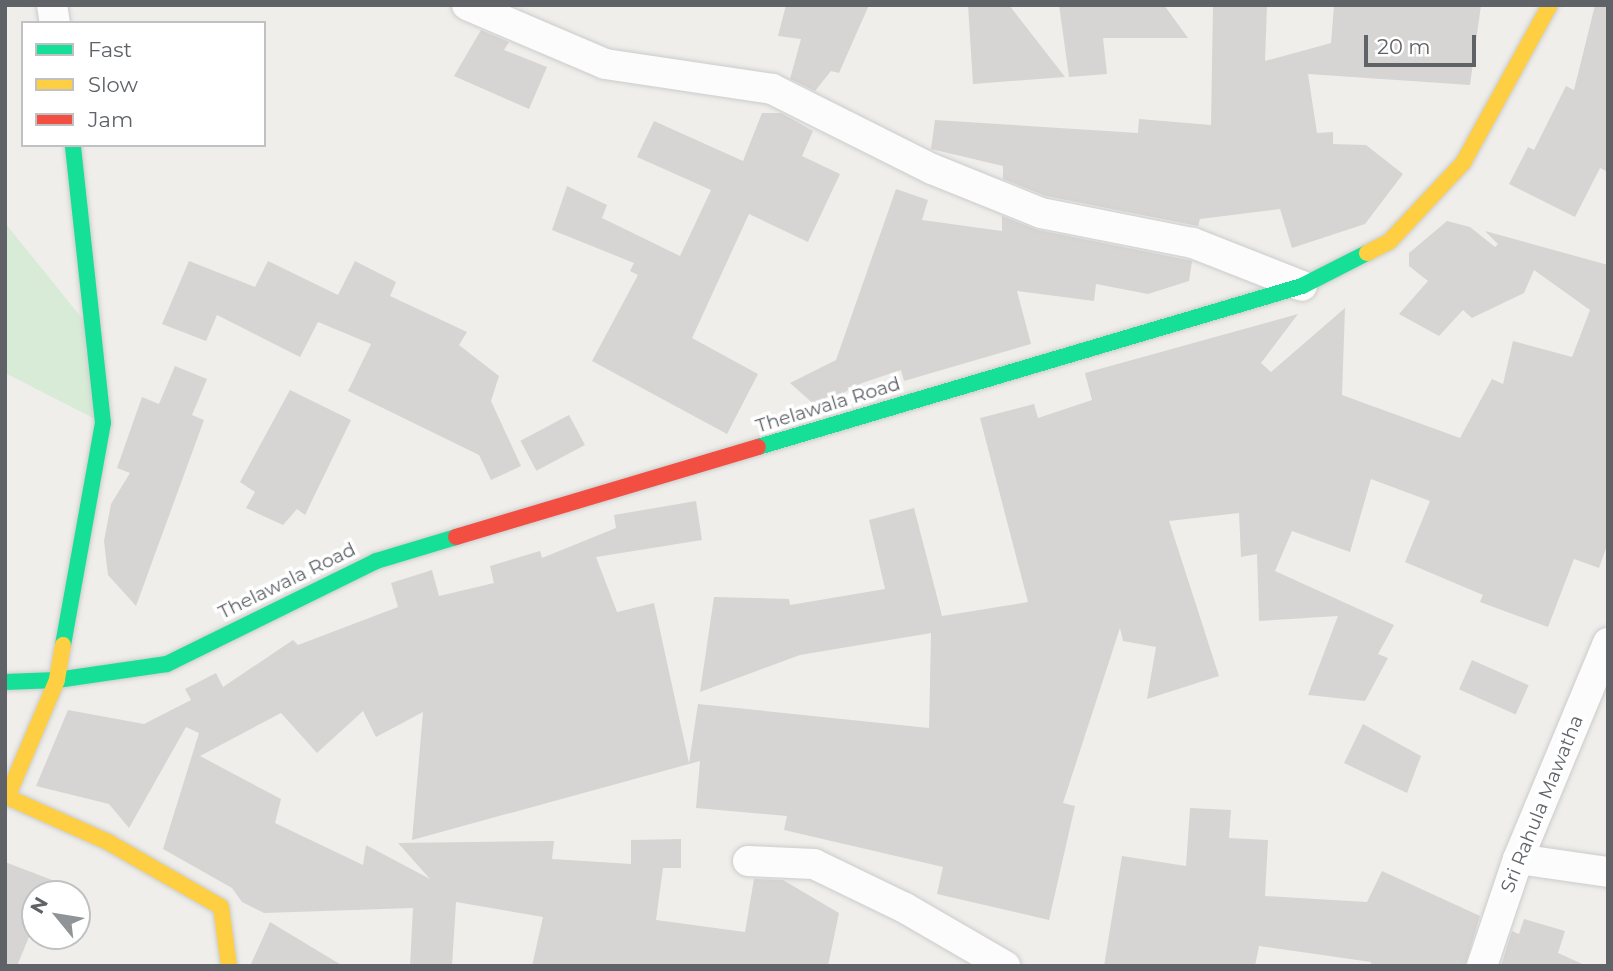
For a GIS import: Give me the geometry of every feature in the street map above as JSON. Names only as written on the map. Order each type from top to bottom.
[{"type":"street","points":[[467,5],[605,64],[772,89],[932,169],[1041,213],[1194,243],[1302,286]]},
{"type":"street","name":"Thelawala Road","points":[[5,682],[57,680],[167,664],[376,561],[1302,286],[1389,242],[1463,163],[1550,5]]},
{"type":"street","points":[[73,147],[103,423],[57,680],[8,797],[108,842],[221,907],[229,966]]},
{"type":"street","name":"Sri Rahula Mawatha","points":[[1482,966],[1518,859],[1608,643]]},
{"type":"street","points":[[1518,859],[1608,872]]},
{"type":"street","points":[[748,862],[814,864],[905,908],[1005,966]]},
{"type":"green space","points":[[5,223],[94,333],[103,423],[5,373]]},
{"type":"building","points":[[786,5],[869,5],[839,73],[831,71],[815,91],[790,79],[801,39],[778,36]]},
{"type":"building","points":[[968,5],[1009,5],[1065,77],[973,84]]},
{"type":"building","points":[[1059,5],[1164,5],[1188,38],[1103,38],[1107,74],[1069,77]]},
{"type":"building","points":[[1213,5],[1267,5],[1265,61],[1331,43],[1334,6],[1481,5],[1470,85],[1308,74],[1317,133],[1333,132],[1333,144],[1366,145],[1403,174],[1365,224],[1292,248],[1280,209],[1200,219],[1198,226],[1046,196],[1003,179],[1003,166],[931,149],[935,120],[1138,133],[1139,119],[1211,125]]},
{"type":"building","points":[[1595,5],[1608,5],[1608,172],[1600,168],[1575,217],[1509,184],[1528,147],[1534,150],[1566,86],[1574,90]]},
{"type":"building","points":[[481,30],[509,42],[504,50],[547,67],[529,109],[454,76]]},
{"type":"building","points":[[762,113],[781,113],[813,131],[802,156],[840,174],[808,242],[749,214],[692,338],[758,374],[727,434],[592,361],[638,275],[630,271],[634,263],[552,230],[567,186],[607,205],[602,218],[680,256],[711,190],[637,157],[654,121],[743,161]]},
{"type":"building","points":[[896,189],[928,200],[922,220],[1002,231],[1002,216],[1038,230],[1192,261],[1189,281],[1148,294],[1096,284],[1094,301],[1017,291],[1031,344],[904,381],[901,370],[862,383],[817,407],[790,383],[836,360]]},
{"type":"building","points":[[1447,221],[1470,227],[1495,247],[1498,244],[1485,231],[1608,265],[1608,543],[1599,568],[1574,559],[1548,627],[1480,602],[1483,595],[1405,562],[1430,501],[1371,479],[1350,552],[1292,531],[1275,571],[1394,625],[1378,654],[1388,658],[1365,701],[1308,695],[1338,616],[1259,621],[1257,554],[1241,557],[1239,513],[1169,521],[1219,676],[1147,699],[1156,647],[1123,641],[1120,628],[1063,803],[1075,806],[1049,920],[937,894],[943,867],[784,830],[787,816],[696,808],[700,761],[412,840],[423,712],[376,737],[363,711],[317,753],[281,713],[200,756],[281,799],[275,823],[363,865],[366,845],[430,879],[398,843],[554,841],[552,859],[631,864],[631,840],[681,839],[681,868],[663,868],[656,920],[745,932],[754,879],[783,880],[839,913],[828,966],[532,966],[543,917],[456,902],[452,966],[410,966],[413,908],[264,913],[242,902],[232,888],[163,849],[199,733],[186,727],[129,828],[109,804],[36,786],[68,710],[144,724],[191,700],[185,689],[216,673],[223,687],[293,640],[298,645],[398,607],[391,583],[432,570],[439,596],[494,583],[490,566],[540,551],[542,558],[616,528],[614,515],[696,501],[702,540],[596,557],[617,612],[654,603],[689,763],[698,704],[929,728],[931,633],[800,655],[700,692],[714,597],[789,599],[790,605],[885,589],[869,520],[914,508],[942,616],[1028,602],[980,418],[1034,404],[1038,418],[1092,400],[1085,373],[1298,314],[1261,363],[1271,372],[1345,308],[1342,395],[1460,438],[1492,379],[1503,384],[1513,341],[1572,357],[1590,310],[1534,270],[1524,293],[1472,318],[1463,310],[1439,336],[1399,314],[1428,281],[1409,266],[1409,253]]},
{"type":"building","points":[[189,261],[255,287],[268,261],[338,295],[355,261],[396,282],[390,296],[467,332],[459,345],[499,376],[491,401],[521,466],[491,480],[479,455],[348,391],[371,344],[318,322],[300,357],[217,315],[206,341],[162,324]]},
{"type":"building","points":[[175,366],[207,379],[192,415],[204,420],[136,606],[108,575],[104,541],[111,504],[130,473],[117,468],[142,397],[159,404]]},
{"type":"building","points":[[290,390],[351,420],[305,515],[297,509],[283,525],[246,508],[255,492],[240,482]]},
{"type":"building","points":[[569,415],[585,445],[536,471],[520,441]]},
{"type":"building","points":[[1472,660],[1529,685],[1516,714],[1459,689]]},
{"type":"building","points":[[1363,724],[1421,756],[1407,793],[1344,763]]},
{"type":"building","points":[[1190,808],[1231,810],[1229,838],[1268,840],[1265,896],[1367,902],[1382,871],[1480,916],[1465,966],[1371,966],[1371,962],[1259,946],[1255,966],[1104,966],[1122,856],[1186,866]]},
{"type":"building","points":[[5,862],[52,880],[21,880],[21,950],[24,950],[17,966],[5,966]]},
{"type":"building","points":[[1524,919],[1565,931],[1558,953],[1587,966],[1501,966],[1512,931],[1519,934]]},
{"type":"building","points":[[270,922],[343,966],[250,966]]},
{"type":"traffic: fast","points":[[63,645],[103,423],[73,147]]},
{"type":"traffic: fast","points":[[758,447],[1302,286],[1367,253]]},
{"type":"traffic: fast","points":[[5,682],[57,680],[167,664],[376,561],[456,537]]},
{"type":"traffic: slow","points":[[1367,253],[1389,242],[1463,163],[1550,5]]},
{"type":"traffic: slow","points":[[63,645],[57,680],[7,797],[108,842],[221,907],[229,966]]},
{"type":"traffic: jam","points":[[456,537],[758,447]]}]
